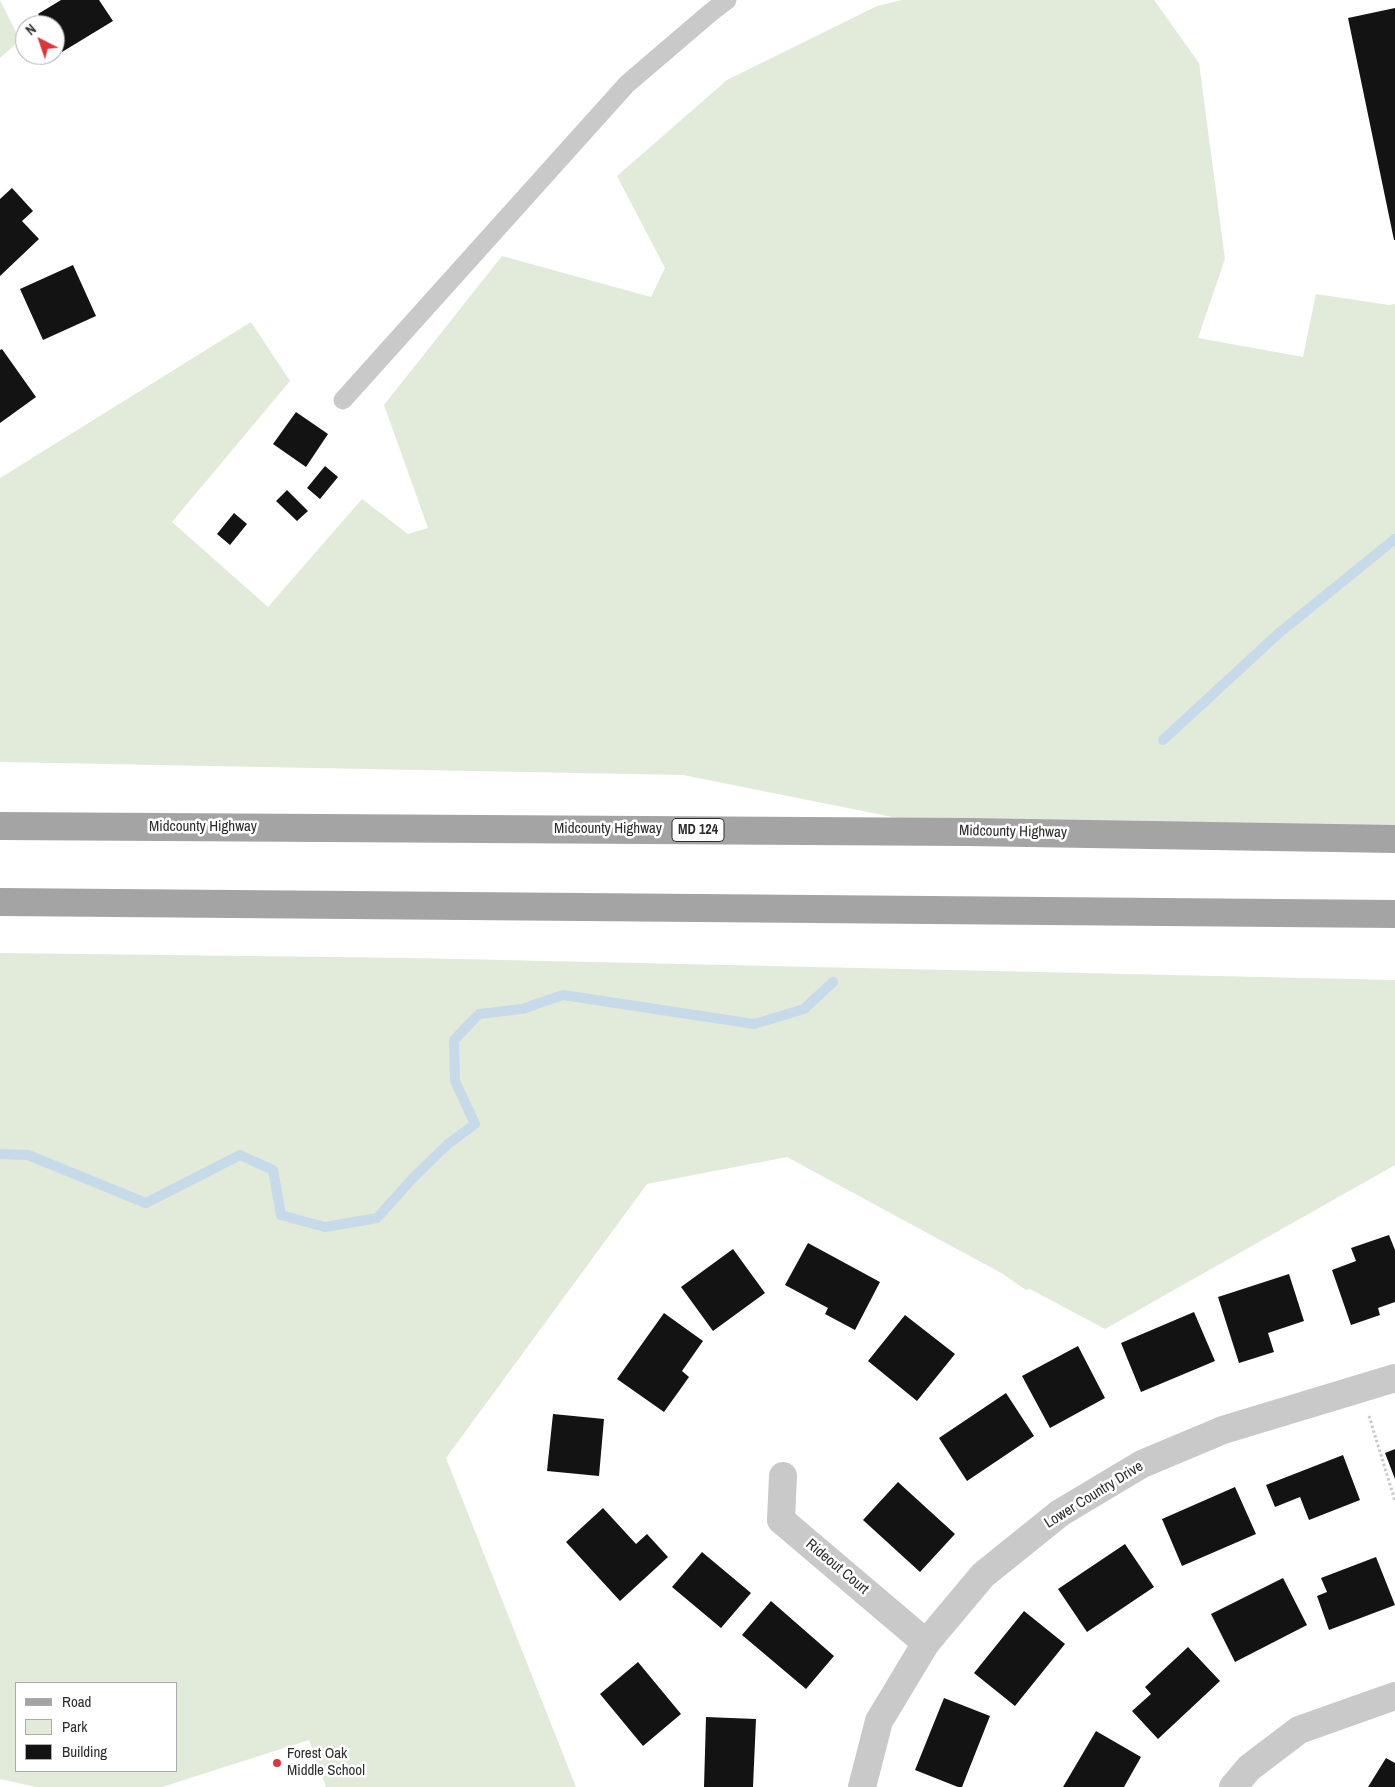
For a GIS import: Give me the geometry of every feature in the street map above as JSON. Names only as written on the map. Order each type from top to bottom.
[{"type":"main road","name":"Midcounty Highway","points":[[0,826],[967,832],[1395,839]]},
{"type":"main road","points":[[0,902],[1395,914]]},
{"type":"street","name":"Lower Country Drive","points":[[862,1787],[879,1721],[926,1643],[983,1575],[1060,1513],[1142,1464],[1223,1430],[1395,1378]]},
{"type":"street","name":"Rideout Court","points":[[783,1476],[781,1520],[926,1643]]},
{"type":"street","points":[[1233,1787],[1249,1768],[1299,1730],[1395,1696]]},
{"type":"lane","points":[[343,400],[628,84],[727,0]]},
{"type":"path","points":[[1360,1388],[1395,1501]]},
{"type":"green space","points":[[0,0],[15,30],[15,44],[0,58]]},
{"type":"green space","points":[[902,0],[1154,0],[1199,63],[1225,259],[1198,338],[1303,357],[1316,294],[1389,305],[1395,304],[1395,839],[967,832],[683,775],[0,762],[0,478],[251,322],[290,381],[172,522],[268,607],[362,499],[408,534],[428,528],[384,405],[502,256],[651,297],[665,268],[617,176],[727,80],[877,6]]},
{"type":"green space","points":[[0,953],[414,958],[1395,980],[1395,1165],[1105,1329],[1030,1289],[1026,1290],[1003,1274],[787,1157],[647,1184],[446,1458],[576,1787],[326,1787],[309,1740],[162,1787],[36,1787],[0,1779]]},
{"type":"building","points":[[61,0],[99,0],[113,21],[65,50],[65,15],[38,14]]},
{"type":"building","points":[[1395,8],[1395,240],[1394,240],[1348,18]]},
{"type":"building","points":[[12,188],[33,211],[22,221],[39,239],[0,276],[0,199]]},
{"type":"building","points":[[73,265],[96,316],[43,340],[20,289]]},
{"type":"building","points":[[2,349],[36,397],[0,423],[0,350]]},
{"type":"building","points":[[296,412],[328,434],[306,467],[273,444]]},
{"type":"building","points":[[325,466],[338,477],[320,499],[307,488]]},
{"type":"building","points":[[287,490],[308,511],[297,521],[276,501]]},
{"type":"building","points":[[234,513],[247,524],[230,545],[217,534]]},
{"type":"building","points":[[1389,1235],[1395,1250],[1395,1302],[1378,1308],[1380,1315],[1351,1325],[1332,1270],[1356,1261],[1351,1248]]},
{"type":"building","points":[[808,1243],[880,1282],[855,1330],[825,1314],[828,1308],[785,1285]]},
{"type":"building","points":[[733,1249],[765,1293],[713,1331],[681,1287]]},
{"type":"building","points":[[1289,1274],[1304,1321],[1268,1333],[1274,1352],[1239,1363],[1218,1297]]},
{"type":"building","points":[[1194,1312],[1215,1361],[1141,1392],[1121,1343]]},
{"type":"building","points":[[664,1313],[703,1341],[682,1371],[689,1377],[664,1412],[617,1379]]},
{"type":"building","points":[[905,1315],[955,1354],[917,1401],[868,1361]]},
{"type":"building","points":[[1078,1346],[1105,1398],[1050,1428],[1022,1376]]},
{"type":"building","points":[[1006,1393],[1034,1436],[967,1481],[939,1438]]},
{"type":"building","points":[[553,1414],[604,1419],[599,1476],[547,1471]]},
{"type":"building","points":[[1395,1449],[1395,1479],[1385,1453]]},
{"type":"building","points":[[1343,1455],[1360,1500],[1309,1520],[1300,1497],[1275,1507],[1266,1485]]},
{"type":"building","points":[[898,1482],[955,1534],[920,1572],[863,1520]]},
{"type":"building","points":[[1235,1487],[1256,1534],[1182,1566],[1162,1519]]},
{"type":"building","points":[[603,1508],[636,1544],[647,1534],[668,1557],[620,1601],[566,1542]]},
{"type":"building","points":[[1125,1544],[1154,1587],[1087,1632],[1058,1589]]},
{"type":"building","points":[[702,1552],[751,1593],[721,1628],[672,1587]]},
{"type":"building","points":[[1376,1557],[1395,1605],[1329,1630],[1317,1596],[1327,1592],[1321,1578]]},
{"type":"building","points":[[1283,1578],[1307,1625],[1235,1662],[1211,1614]]},
{"type":"building","points":[[771,1601],[834,1656],[806,1689],[742,1635]]},
{"type":"building","points":[[1024,1611],[1065,1644],[1015,1706],[974,1673]]},
{"type":"building","points":[[1188,1647],[1220,1681],[1158,1739],[1132,1711],[1151,1694],[1145,1687]]},
{"type":"building","points":[[638,1662],[681,1714],[643,1746],[600,1694]]},
{"type":"building","points":[[944,1698],[990,1716],[962,1787],[915,1770]]},
{"type":"building","points":[[706,1717],[756,1719],[753,1787],[704,1787]]},
{"type":"building","points":[[1096,1731],[1141,1757],[1124,1787],[1063,1787]]},
{"type":"building","points":[[1386,1758],[1395,1763],[1395,1787],[1368,1787]]},
{"type":"waterway","points":[[1163,740],[1279,633],[1395,539]]},
{"type":"waterway","points":[[0,1154],[28,1155],[146,1203],[240,1155],[273,1170],[281,1215],[325,1227],[377,1218],[413,1178],[448,1144],[475,1124],[455,1081],[454,1040],[479,1014],[522,1009],[563,995],[754,1024],[804,1009],[833,982]]},
{"type":"place","name":"Forest Oak Middle School","points":[[277,1763]]}]
